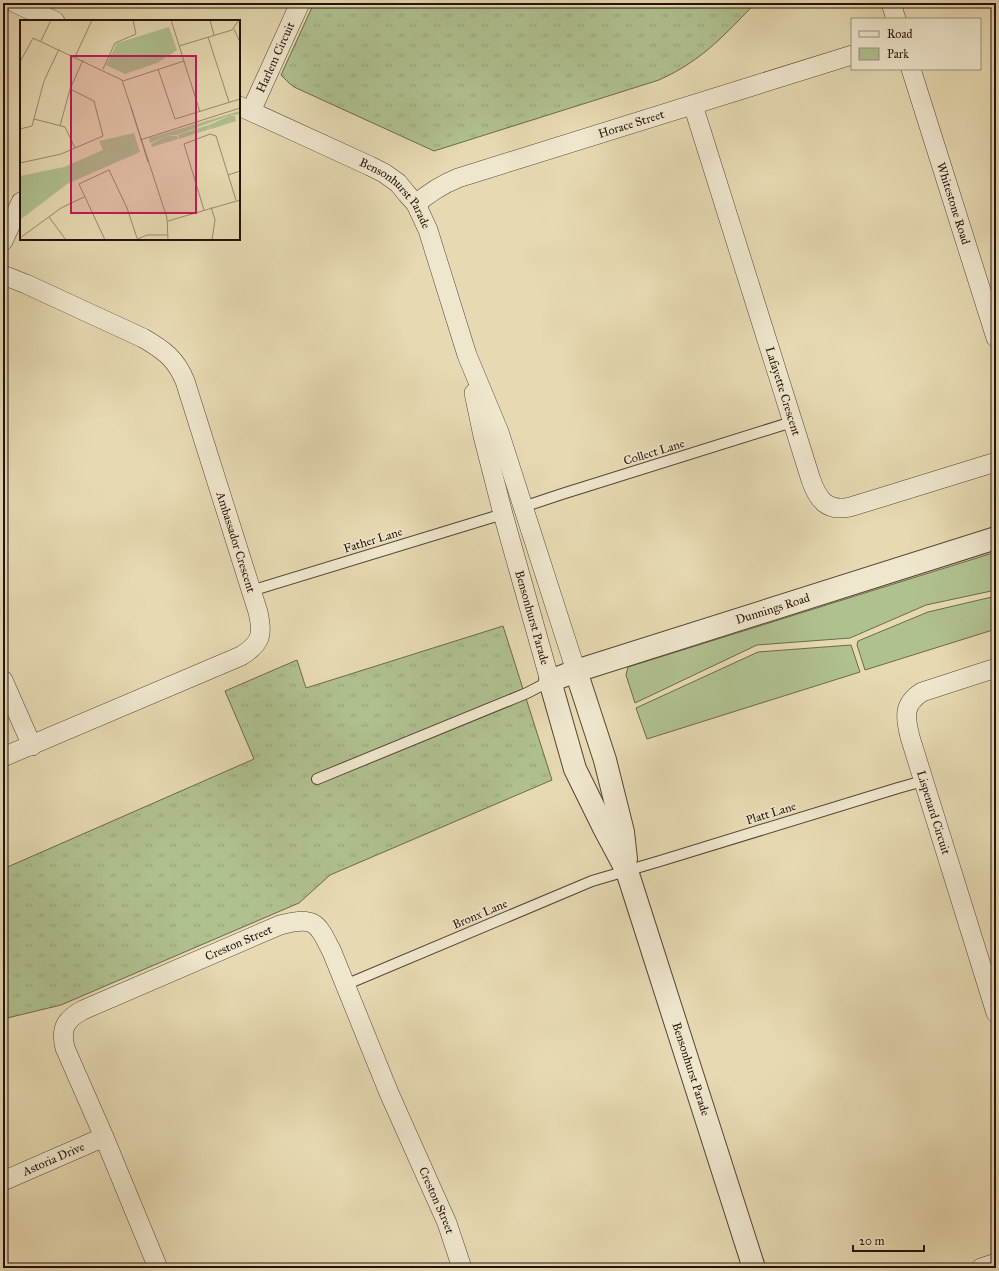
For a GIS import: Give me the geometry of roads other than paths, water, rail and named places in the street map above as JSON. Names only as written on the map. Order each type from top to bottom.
[{"type":"street","name":"Harlem Circuit","points":[[245,108],[300,3]]},
{"type":"street","points":[[891,3],[896,18]]},
{"type":"street","points":[[25,5],[53,20]]},
{"type":"street","name":"Horace Street","points":[[416,204],[441,185],[458,178],[851,55]]},
{"type":"street","name":"Whitestone Road","points":[[911,70],[996,338]]},
{"type":"street","name":"Lafayette Crescent","points":[[693,105],[792,422],[819,499],[834,508],[850,507],[996,462]]},
{"type":"street","name":"Bensonhurst Parade","points":[[245,108],[384,173],[398,183],[416,204],[428,230],[467,355],[499,432],[576,671],[606,768],[623,832],[627,870]]},
{"type":"street","points":[[3,241],[20,204]]},
{"type":"street","name":"Ambassador Crescent","points":[[3,275],[26,284],[143,338],[166,353],[180,368],[258,612],[261,626],[261,632],[255,645],[248,651],[32,746],[3,757]]},
{"type":"street","name":"Bensonhurst Parade","points":[[467,355],[483,436],[503,514],[575,769],[627,870],[754,1268]]},
{"type":"street","name":"Dunnings Road","points":[[550,681],[576,671],[996,538]]},
{"type":"street","name":"Lispenard Circuit","points":[[996,668],[928,689],[914,697],[906,714],[906,723],[923,781],[996,1013]]},
{"type":"street","points":[[3,680],[32,746]]},
{"type":"street","name":"Creston Street","points":[[158,1268],[68,1054],[63,1040],[65,1025],[73,1015],[83,1010],[280,925],[301,920],[316,925],[321,931],[332,952],[389,1093],[447,1223],[462,1268]]},
{"type":"street","name":"Astoria Drive","points":[[3,1181],[104,1137]]},
{"type":"street","points":[[981,1268],[996,1263]]},
{"type":"lane","name":"Collect Lane","points":[[523,507],[792,422]]},
{"type":"lane","name":"Father Lane","points":[[251,591],[503,514]]},
{"type":"lane","points":[[317,779],[527,693],[550,681]]},
{"type":"lane","name":"Platt Lane","points":[[627,870],[660,862],[923,781]]},
{"type":"lane","name":"Bronx Lane","points":[[345,985],[592,881],[627,870]]}]
